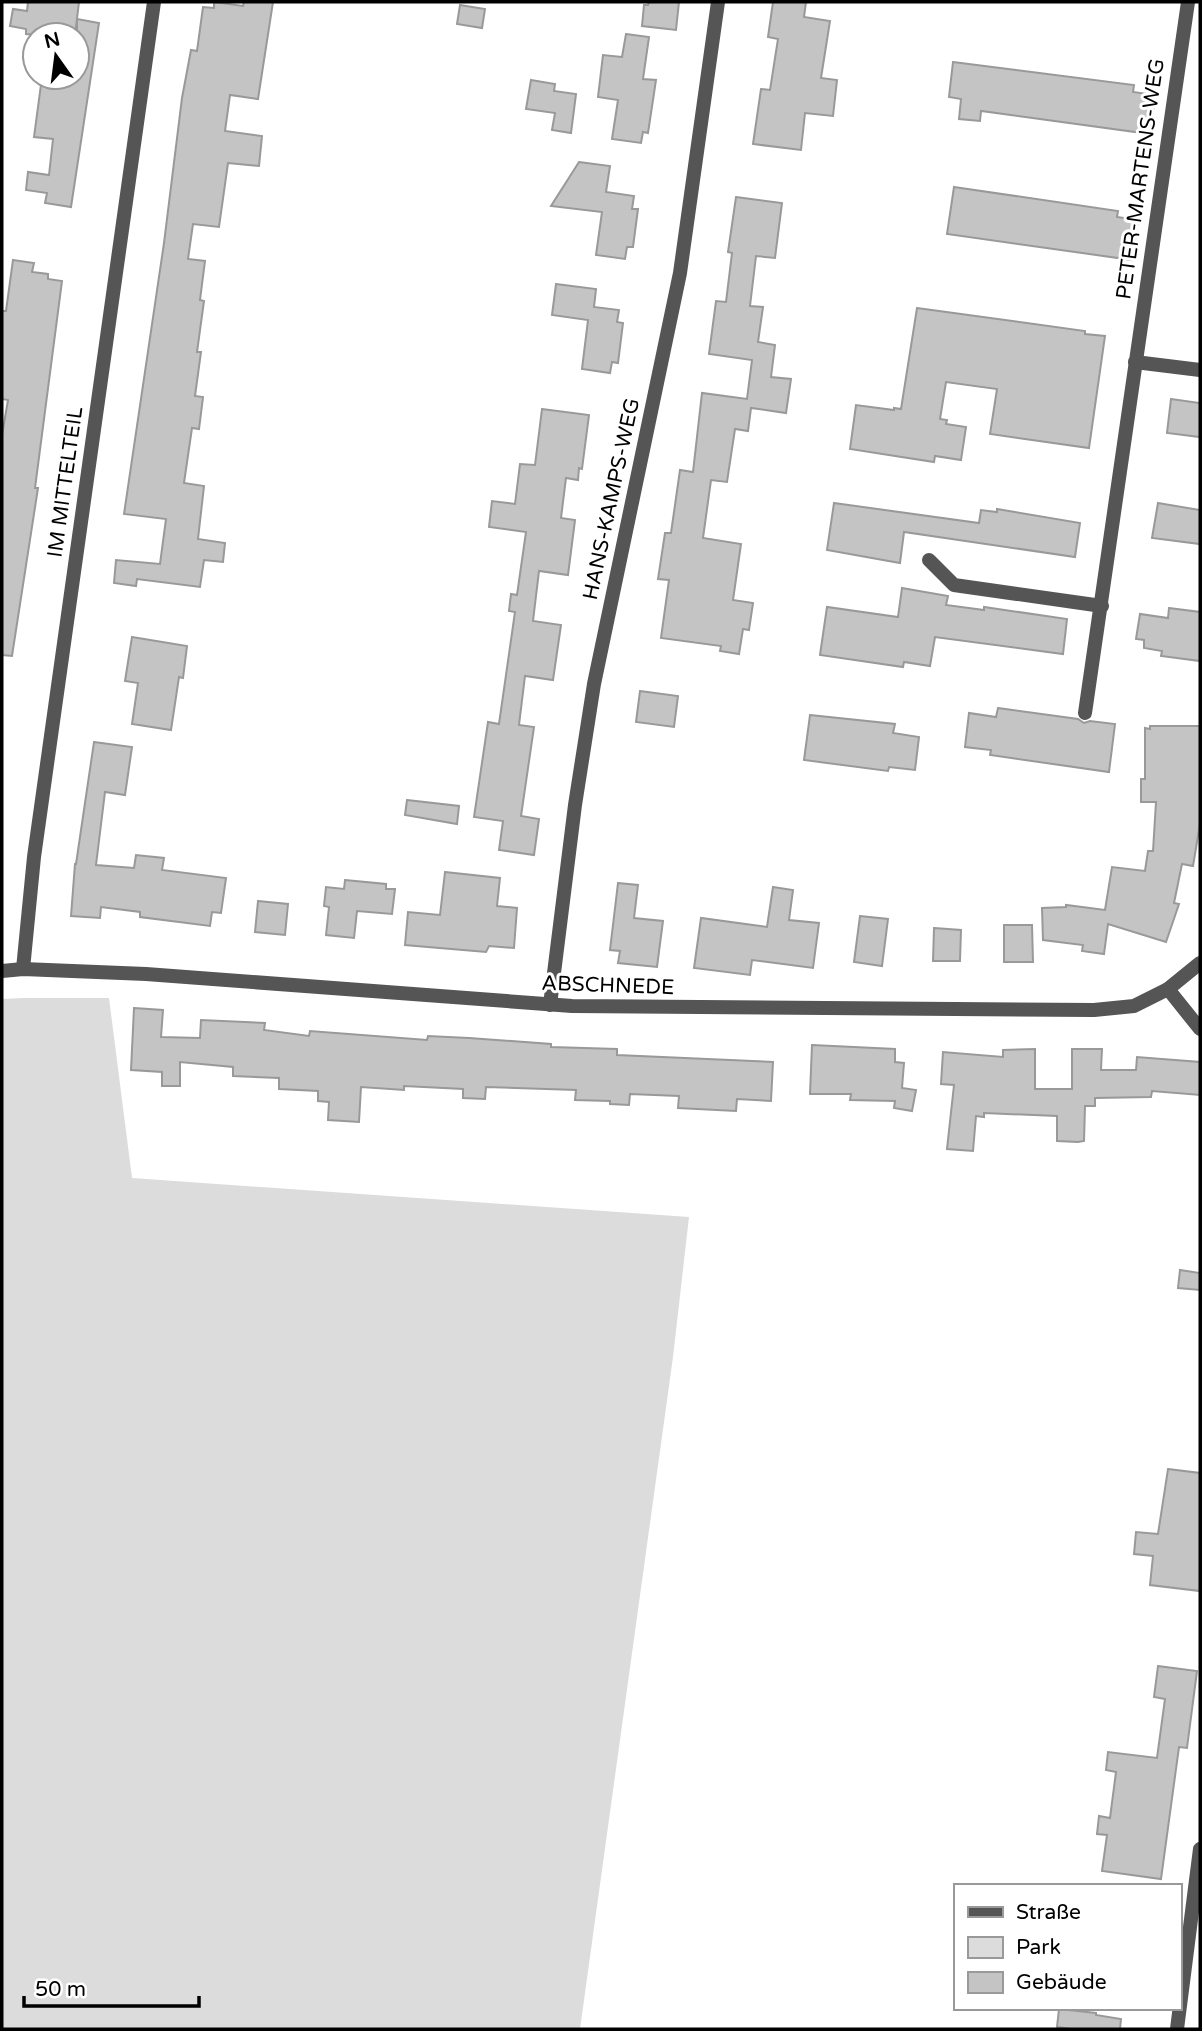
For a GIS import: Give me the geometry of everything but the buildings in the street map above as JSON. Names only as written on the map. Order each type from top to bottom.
[{"type":"street","name":"IM MITTELTEIL","points":[[23,969],[34,857],[154,2]]},
{"type":"street","name":"HANS-KAMPS-WEG","points":[[550,1005],[575,805],[594,684],[680,273],[718,2]]},
{"type":"street","name":"PETER-MARTENS-WEG","points":[[1085,713],[1188,2]]},
{"type":"street","points":[[1135,362],[1200,370]]},
{"type":"street","points":[[929,560],[954,585],[1102,606]]},
{"type":"street","name":"ABSCHNEDE","points":[[2,971],[23,969],[146,974],[550,1005],[1094,1010],[1134,1006],[1168,989],[1200,963]]},
{"type":"street","points":[[1168,989],[1200,1029]]},
{"type":"street","points":[[1181,1998],[1200,1849]]},
{"type":"street","points":[[1177,2029],[1179,2010]]},
{"type":"green space","points":[[109,998],[132,1178],[689,1217],[673,1357],[580,2029],[2,2029],[2,999]]}]
